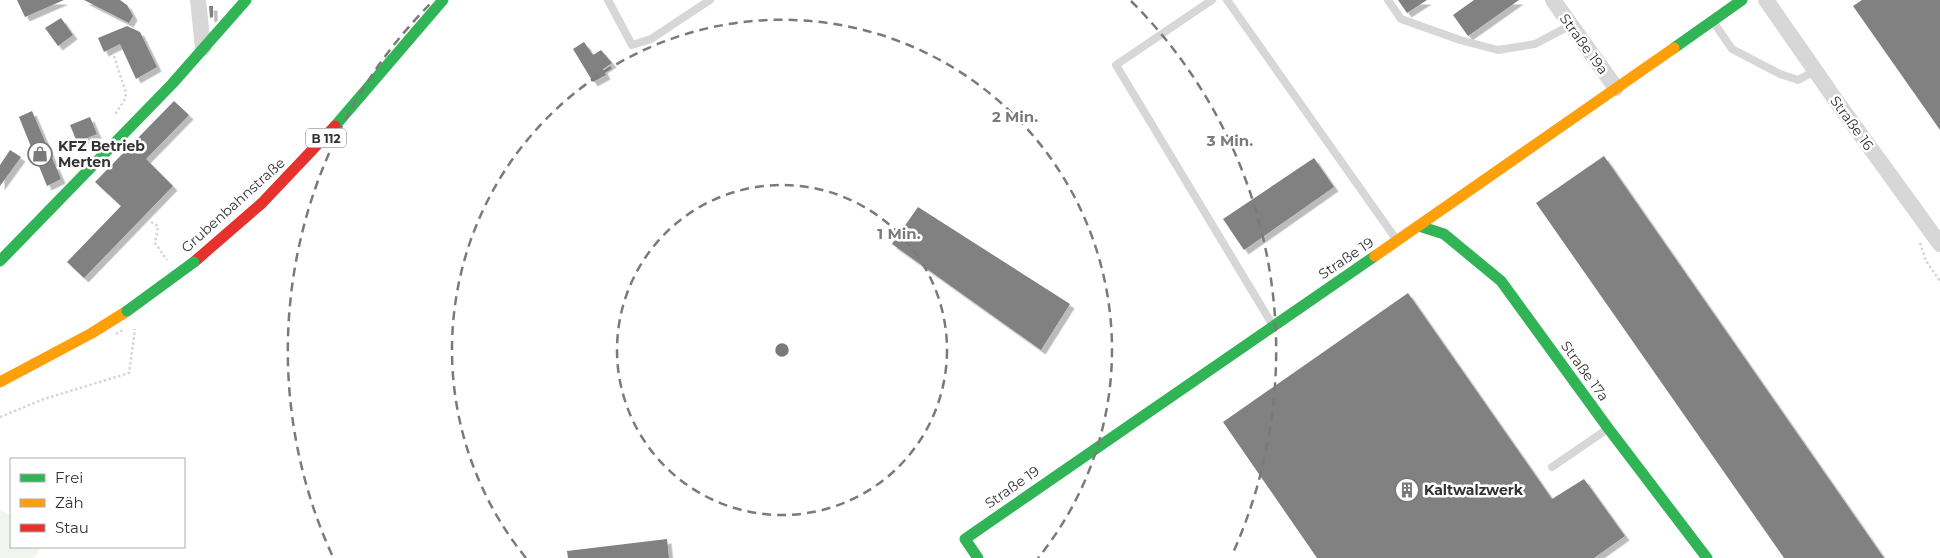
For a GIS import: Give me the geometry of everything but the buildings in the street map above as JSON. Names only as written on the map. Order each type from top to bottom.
[{"type":"street","points":[[198,0],[203,48]]},
{"type":"street","points":[[0,261],[172,84],[246,0]]},
{"type":"street","name":"Grubenbahnstraße","points":[[0,382],[128,311],[212,247],[330,133],[443,0]]},
{"type":"street","name":"Straße 19a","points":[[1553,0],[1616,88]]},
{"type":"street","name":"Straße 19","points":[[978,558],[965,538],[1272,325],[1419,226],[1742,0]]},
{"type":"street","name":"Straße 16","points":[[1766,0],[1940,244]]},
{"type":"street","name":"Straße 17a","points":[[1419,226],[1444,234],[1500,281],[1707,558]]},
{"type":"lane","points":[[608,0],[632,45],[651,38],[710,0]]},
{"type":"lane","points":[[1212,0],[1116,65],[1272,325]]},
{"type":"lane","points":[[1227,0],[1397,241]]},
{"type":"lane","points":[[1388,0],[1401,19],[1460,40],[1498,50],[1535,44],[1570,25]]},
{"type":"lane","points":[[1713,21],[1732,49],[1780,74],[1798,80],[1815,71]]},
{"type":"lane","points":[[1552,467],[1608,428]]},
{"type":"path","points":[[110,123],[125,99],[126,93],[114,56]]},
{"type":"shaded area","points":[[0,510],[10,515],[10,548],[41,548],[34,558],[0,558]]},
{"type":"traffic: fast","points":[[0,261],[172,84],[246,0]]},
{"type":"traffic: fast","points":[[335,126],[443,0]]},
{"type":"traffic: fast","points":[[1674,48],[1742,0]]},
{"type":"traffic: fast","points":[[1419,226],[1444,234],[1501,281],[1608,428],[1707,558]]},
{"type":"traffic: fast","points":[[978,558],[965,539],[1375,256]]},
{"type":"traffic: fast","points":[[127,311],[194,262]]},
{"type":"traffic: slow","points":[[1375,256],[1674,48]]},
{"type":"traffic: slow","points":[[0,382],[92,333],[127,311]]},
{"type":"traffic: jam","points":[[194,262],[262,203],[335,126]]},
{"type":"place","name":"KFZ Betrieb Merten","points":[[40,154]]},
{"type":"place","name":"Kaltwalzwerk","points":[[1407,490]]}]
